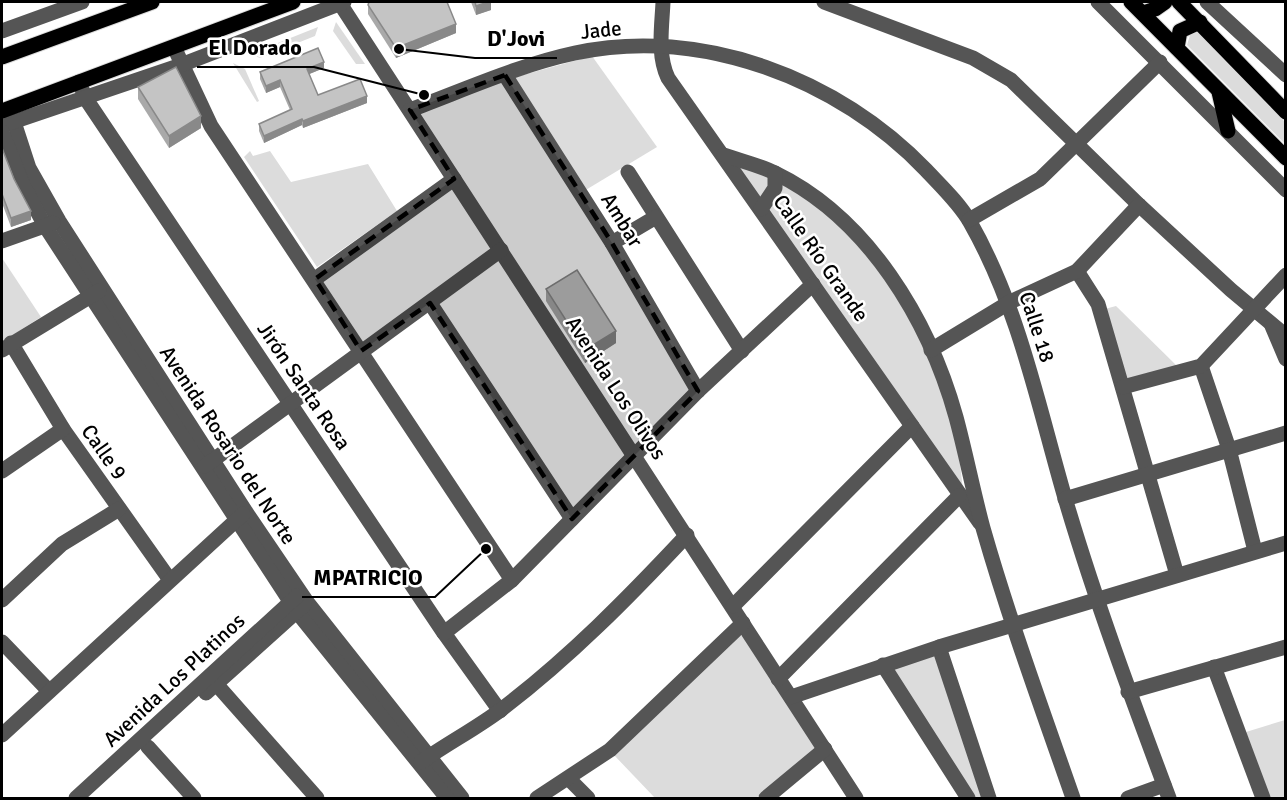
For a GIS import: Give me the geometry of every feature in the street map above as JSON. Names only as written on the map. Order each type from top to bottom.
[{"type":"main road","points":[[2,57],[152,2]]},
{"type":"main road","points":[[2,111],[293,2]]},
{"type":"main road","points":[[1131,2],[1286,158]]},
{"type":"main road","points":[[1143,13],[1165,2]]},
{"type":"main road","points":[[1179,2],[1286,112]]},
{"type":"main road","points":[[1177,48],[1180,32],[1200,22]]},
{"type":"main road","points":[[1219,92],[1228,131]]},
{"type":"street","points":[[2,31],[82,2]]},
{"type":"street","points":[[8,124],[182,65],[341,2]]},
{"type":"street","name":"Avenida Los Olivos","points":[[341,2],[856,798]]},
{"type":"street","name":"Calle Río Grande","points":[[663,2],[661,46],[663,68],[668,78],[724,155],[958,496],[983,527]]},
{"type":"street","points":[[824,2],[973,58],[1011,80],[1139,205],[1286,336]]},
{"type":"street","points":[[1098,2],[1286,190]]},
{"type":"street","points":[[1207,2],[1286,75]]},
{"type":"street","name":"Jade","points":[[410,110],[505,75],[574,54],[661,46]]},
{"type":"street","name":"Calle 18","points":[[661,46],[729,58],[789,74],[849,106],[898,141],[969,220],[1010,302],[1065,499],[1096,599],[1166,792]]},
{"type":"street","points":[[174,47],[211,126],[315,279],[512,580]]},
{"type":"street","points":[[969,220],[1040,178],[1160,62]]},
{"type":"street","name":"Ambar","points":[[505,75],[612,243],[698,392]]},
{"type":"street","name":"Jirón Santa Rosa","points":[[79,82],[86,99],[444,633],[500,711]]},
{"type":"street","name":"Avenida Rosario del Norte","points":[[8,124],[52,223]]},
{"type":"street","name":"Avenida Rosario del Norte","points":[[2,132],[22,185],[52,223],[298,602],[423,760],[447,798]]},
{"type":"street","points":[[724,155],[775,173],[823,202],[864,239],[899,287],[931,350],[955,415],[983,527],[1014,626],[1074,798]]},
{"type":"street","points":[[628,172],[741,351]]},
{"type":"street","points":[[761,209],[775,188],[775,173]]},
{"type":"street","points":[[315,279],[454,179]]},
{"type":"street","points":[[931,350],[1010,302],[1077,271],[1139,205]]},
{"type":"street","points":[[612,243],[656,217]]},
{"type":"street","points":[[2,241],[52,223]]},
{"type":"street","points":[[207,464],[501,250]]},
{"type":"street","points":[[1077,271],[1098,304],[1177,575]]},
{"type":"street","points":[[1123,387],[1201,366],[1286,275]]},
{"type":"street","points":[[444,633],[512,580],[698,392],[813,284]]},
{"type":"street","points":[[6,346],[97,293]]},
{"type":"street","points":[[430,303],[572,519]]},
{"type":"street","points":[[1271,324],[1286,359]]},
{"type":"street","name":"Calle 9","points":[[6,346],[170,580]]},
{"type":"street","points":[[1201,366],[1229,450],[1255,551]]},
{"type":"street","points":[[733,606],[912,426]]},
{"type":"street","points":[[2,471],[63,429]]},
{"type":"street","points":[[1065,499],[1286,433]]},
{"type":"street","points":[[778,679],[958,496]]},
{"type":"street","points":[[2,600],[62,544],[119,509]]},
{"type":"street","points":[[2,735],[241,516]]},
{"type":"street","points":[[423,760],[500,711],[609,619],[687,536]]},
{"type":"street","points":[[791,697],[939,647],[1286,543]]},
{"type":"street","name":"Avenida Los Platinos","points":[[76,798],[213,680],[298,602]]},
{"type":"street","points":[[537,798],[569,779],[619,742],[743,622]]},
{"type":"street","points":[[2,642],[49,691]]},
{"type":"street","points":[[939,647],[989,798]]},
{"type":"street","points":[[1128,692],[1286,647]]},
{"type":"street","points":[[883,665],[968,798]]},
{"type":"street","points":[[1214,667],[1263,798]]},
{"type":"street","points":[[213,680],[317,798]]},
{"type":"street","name":"Avenida Los Platinos","points":[[91,798],[148,747],[213,680]]},
{"type":"street","points":[[148,747],[194,798]]},
{"type":"street","points":[[766,798],[825,749]]},
{"type":"street","name":"Avenida Rosario del Norte","points":[[423,760],[462,798]]},
{"type":"street","points":[[569,779],[588,798]]},
{"type":"street","points":[[1128,798],[1166,792]]},
{"type":"highlighted area","points":[[505,75],[612,243],[698,391],[572,519],[430,303],[361,351],[315,279],[454,179],[410,110]]},
{"type":"shaded area","points":[[336,22],[365,64],[356,64],[333,31]]},
{"type":"shaded area","points":[[318,27],[315,36],[260,58],[250,54]]},
{"type":"shaded area","points":[[1197,32],[1285,122],[1285,144],[1187,45],[1190,35]]},
{"type":"shaded area","points":[[592,56],[657,147],[584,191],[512,78]]},
{"type":"shaded area","points":[[233,63],[245,69],[259,101],[257,102]]},
{"type":"shaded area","points":[[250,151],[253,156],[270,151],[291,182],[368,164],[397,211],[317,267],[244,157]]},
{"type":"shaded area","points":[[735,165],[780,182],[822,206],[844,226],[883,274],[915,329],[940,387],[955,435],[964,496]]},
{"type":"shaded area","points":[[2,258],[41,317],[2,342]]},
{"type":"shaded area","points":[[1116,306],[1177,366],[1125,382],[1105,309]]},
{"type":"shaded area","points":[[732,636],[743,636],[816,745],[815,752],[756,798],[655,798],[613,754]]},
{"type":"shaded area","points":[[937,653],[985,798],[971,798],[888,668]]},
{"type":"shaded area","points":[[1285,720],[1285,798],[1270,798],[1246,732]]},
{"type":"building","points":[[369,2],[447,2],[456,24],[396,48],[368,5]]},
{"type":"building","points":[[475,2],[488,2],[476,6]]},
{"type":"building","points":[[318,48],[324,62],[307,69],[318,95],[360,79],[367,96],[303,121],[302,119],[264,136],[259,124],[292,109],[280,80],[266,86],[260,72]]},
{"type":"building","points":[[176,67],[201,116],[169,136],[138,87]]},
{"type":"building","points":[[2,148],[14,179],[31,211],[11,218],[2,194]]},
{"type":"building","points":[[577,270],[616,331],[585,350],[546,289]]},
{"type":"place","name":"D'Jovi","points":[[399,49]]},
{"type":"place","name":"El Dorado","points":[[424,95]]},
{"type":"place","name":"MPATRICIO","points":[[486,549]]}]
